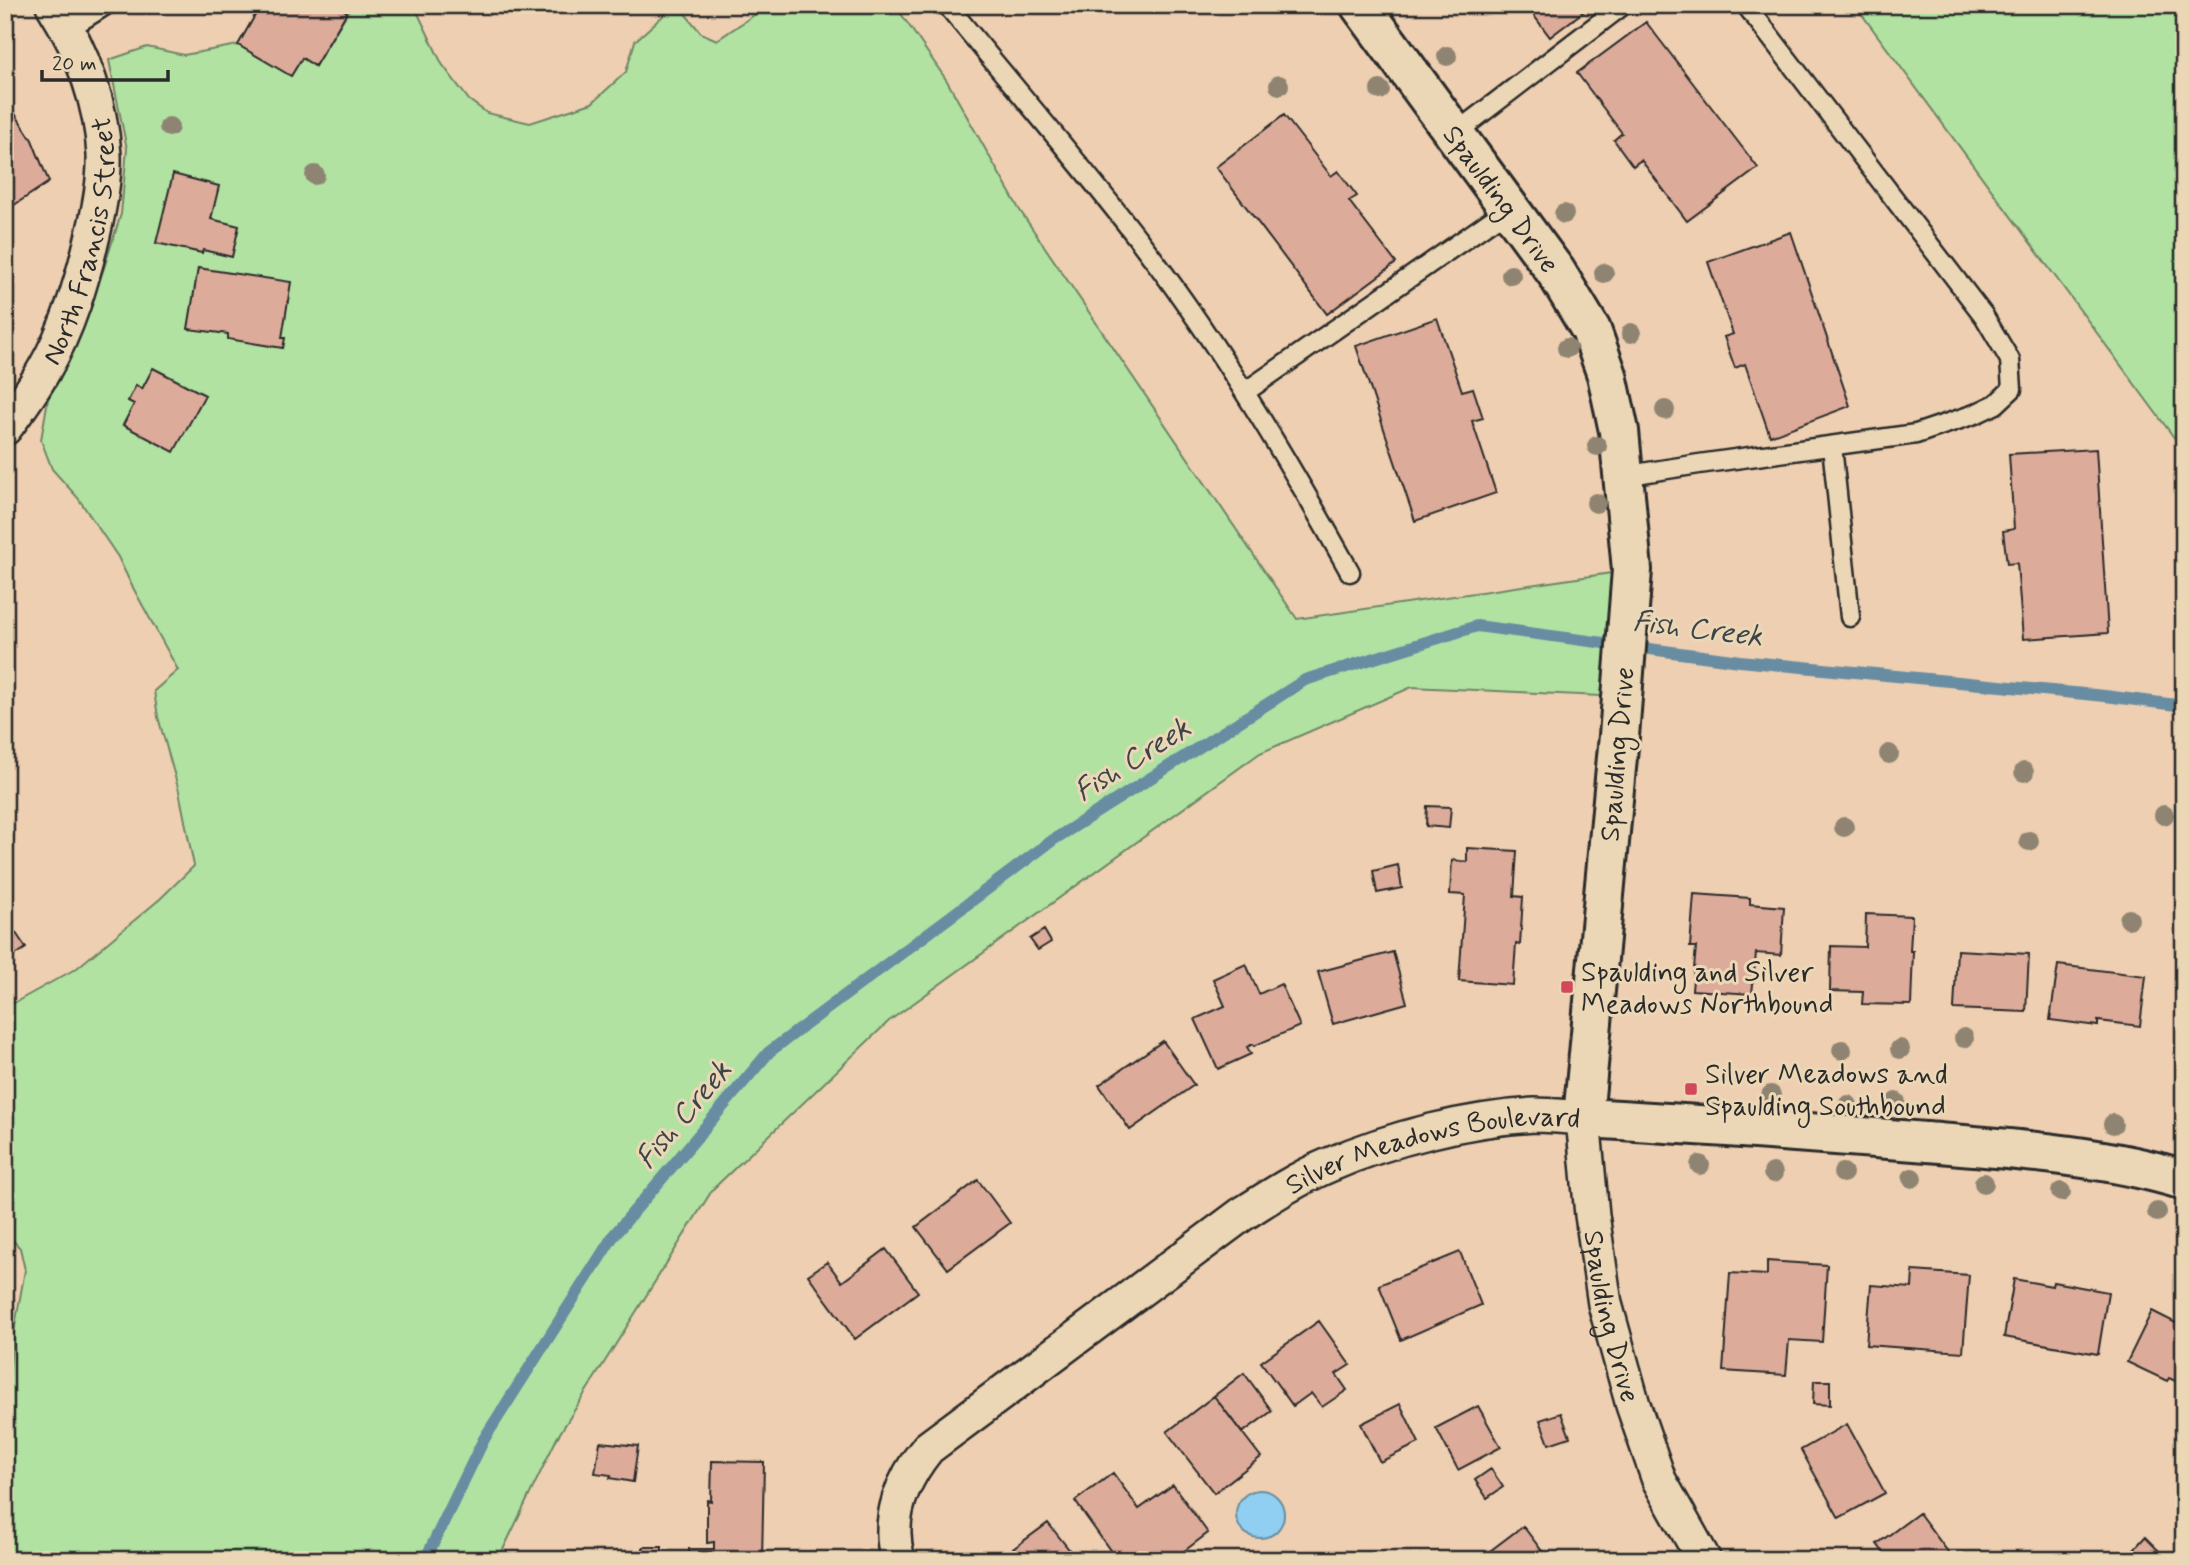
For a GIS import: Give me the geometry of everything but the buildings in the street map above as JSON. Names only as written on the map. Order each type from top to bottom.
[{"type":"street","name":"Spaulding Drive","points":[[1360,5],[1556,272],[1591,330],[1607,375],[1619,431],[1632,569],[1583,1118],[1592,1215],[1605,1304],[1633,1405],[1659,1480],[1704,1560]]},
{"type":"street","name":"North Francis Street","points":[[5,428],[45,369],[67,320],[84,273],[99,210],[104,158],[99,116],[89,76],[61,17]]},
{"type":"street","name":"Silver Meadows Boulevard","points":[[898,1560],[894,1546],[895,1519],[902,1491],[912,1469],[928,1448],[1208,1239],[1283,1188],[1327,1166],[1373,1148],[1431,1132],[1536,1115],[1778,1130],[1993,1148],[2058,1155],[2156,1171],[2184,1180]]},
{"type":"lane","points":[[61,17],[106,5]]},
{"type":"lane","points":[[947,5],[1143,245],[1245,392],[1350,572]]},
{"type":"lane","points":[[1453,135],[1623,5]]},
{"type":"lane","points":[[1623,476],[1916,434],[1986,409],[1996,404],[2012,388],[2010,360],[1984,316],[1746,5]]},
{"type":"lane","points":[[1245,392],[1508,209]]},
{"type":"lane","points":[[1832,446],[1850,617]]},
{"type":"green space","points":[[352,5],[414,5],[442,64],[469,100],[487,113],[530,123],[592,103],[626,72],[635,41],[675,5],[678,5],[701,33],[717,40],[769,5],[895,5],[947,81],[1019,209],[1297,619],[1632,570],[1622,697],[1412,687],[1260,753],[889,1021],[713,1189],[557,1438],[498,1560],[5,1560],[5,1424],[12,1343],[25,1270],[20,1248],[5,1232],[5,1008],[77,968],[160,899],[194,866],[154,691],[178,670],[118,557],[78,498],[52,469],[41,440],[48,399],[72,351],[104,268],[121,214],[127,149],[109,60],[147,47],[184,55],[238,45],[291,76],[302,58],[315,66]]},
{"type":"green space","points":[[1855,5],[2184,5],[2184,451]]},
{"type":"water","points":[[1260,1490],[1277,1497],[1284,1514],[1277,1531],[1260,1538],[1243,1531],[1236,1514],[1243,1497]]},
{"type":"waterway","name":"Fish Creek","points":[[425,1560],[484,1439],[614,1235],[769,1052],[1053,840],[1305,680],[1477,626],[1740,661],[2184,706]]},
{"type":"place","name":"Spaulding and Silver Meadows Northbound","points":[[1567,987]]},
{"type":"place","name":"Silver Meadows and Spaulding Southbound","points":[[1691,1089]]}]
